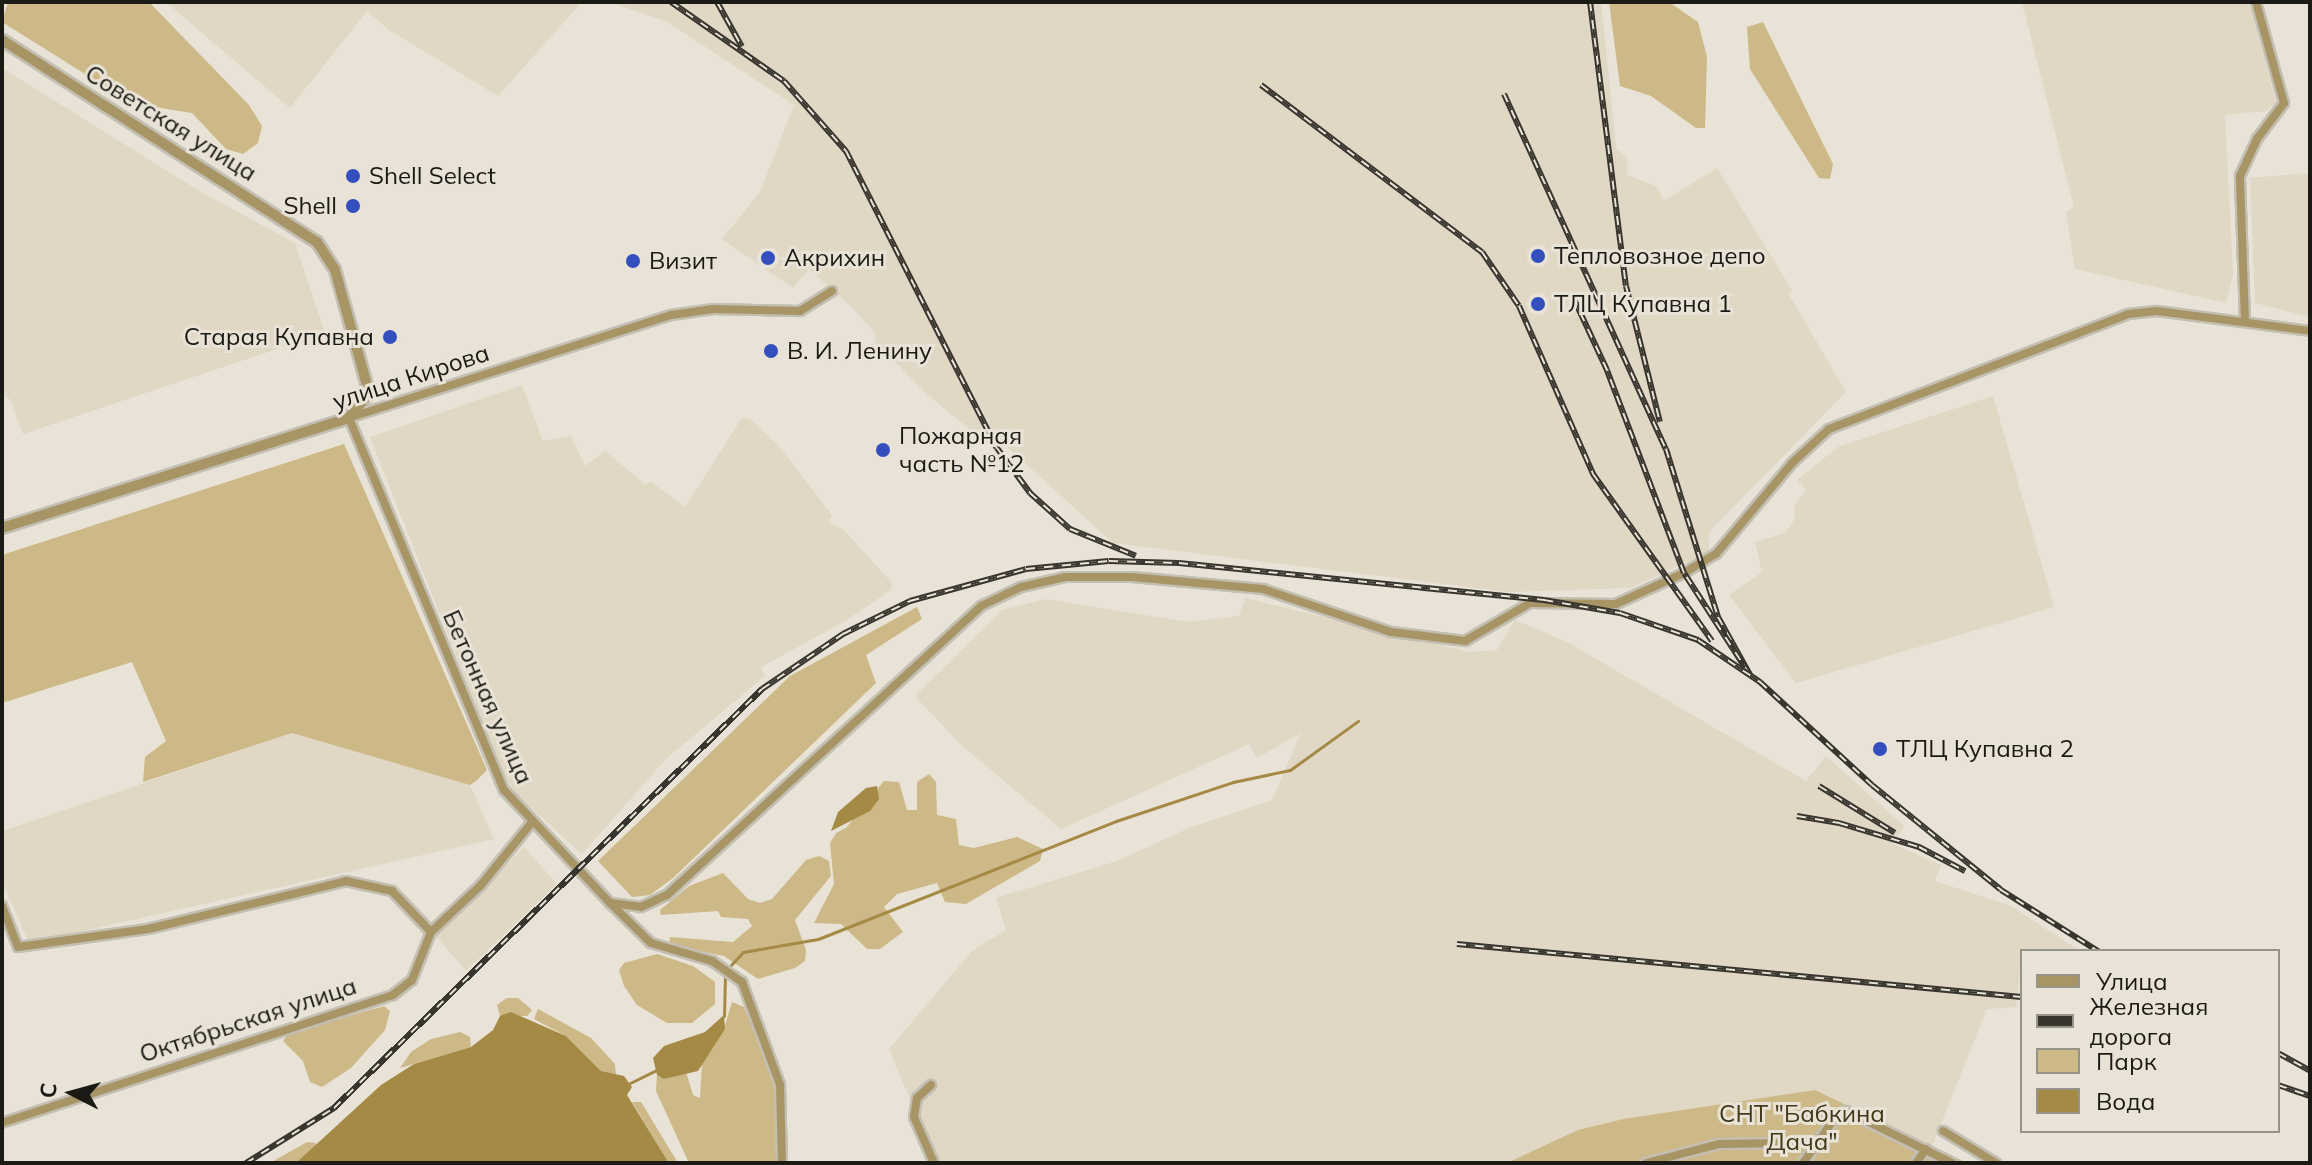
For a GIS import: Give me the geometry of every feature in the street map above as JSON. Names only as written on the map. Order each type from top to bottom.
[{"type":"street","points":[[2245,322],[2240,176],[2257,139],[2284,103],[2256,2]]},
{"type":"street","name":"Советская улица","points":[[2,40],[297,226],[323,249],[343,294],[369,393],[349,418]]},
{"type":"street","name":"улица Кирова","points":[[2,528],[671,315],[713,309],[800,311],[832,291]]},
{"type":"street","points":[[610,903],[641,907],[667,895],[981,606],[1021,587],[1065,577],[1263,589],[1337,617],[1434,640],[1465,641],[1544,600],[1616,604],[1716,554],[1810,444],[1852,417],[2128,314],[2157,311],[2310,331]]},
{"type":"street","name":"Бетонная улица","points":[[349,418],[498,776],[532,822],[651,943],[712,961],[742,982],[780,1085],[782,1163]]},
{"type":"street","points":[[2,906],[18,947],[148,929],[346,881],[392,891],[431,932],[481,885],[532,822]]},
{"type":"street","name":"Октябрьская улица","points":[[2,1123],[393,995],[412,980],[431,932]]},
{"type":"street","points":[[931,1085],[917,1098],[914,1117],[934,1163]]},
{"type":"street","points":[[1803,1163],[1846,1111],[1952,1163]]},
{"type":"street","points":[[1943,1131],[1996,1163]]},
{"type":"street","points":[[1646,1163],[1719,1144],[1787,1143]]},
{"type":"street","points":[[1916,1163],[1926,1149]]},
{"type":"shaded area","points":[[166,2],[582,2],[498,96],[389,30],[367,11],[290,108]]},
{"type":"shaded area","points":[[608,2],[1601,2],[1616,148],[1627,158],[1627,175],[1656,186],[1664,201],[1717,168],[1792,290],[1788,293],[1846,392],[1709,532],[1709,552],[1630,588],[1509,592],[1113,543],[1003,443],[995,450],[929,396],[875,342],[875,332],[809,269],[793,288],[722,239],[760,192],[794,105],[666,21]]},
{"type":"shaded area","points":[[2022,2],[2249,2],[2276,103],[2266,111],[2225,115],[2233,275],[2226,303],[2075,269],[2066,212],[2074,207]]},
{"type":"shaded area","points":[[2,68],[201,192],[295,243],[325,333],[23,434],[10,399],[2,395]]},
{"type":"shaded area","points":[[2310,173],[2310,317],[2255,303],[2250,178]]},
{"type":"shaded area","points":[[522,385],[543,441],[571,436],[585,466],[605,451],[646,485],[650,481],[685,507],[742,418],[749,418],[778,445],[832,515],[828,522],[844,530],[892,583],[891,590],[845,621],[761,667],[765,676],[666,759],[582,854],[516,794],[501,770],[370,437]]},
{"type":"shaded area","points":[[1993,396],[2054,607],[1796,683],[1729,595],[1762,572],[1755,542],[1785,533],[1795,519],[1794,506],[1806,489],[1797,480],[1838,447]]},
{"type":"shaded area","points":[[1245,598],[1469,652],[1497,650],[1515,620],[1567,642],[1806,781],[1826,756],[1904,826],[1893,844],[1941,865],[1935,881],[2011,906],[2077,949],[2020,949],[2016,1007],[1987,1009],[1932,1146],[1815,1090],[1623,1119],[1578,1130],[1507,1163],[937,1163],[889,1049],[972,951],[1006,930],[996,898],[1117,861],[1189,828],[1272,800],[1301,733],[1257,758],[1249,744],[1061,829],[959,743],[915,696],[1002,610],[1046,599],[1188,622],[1239,616]]},
{"type":"shaded area","points":[[292,733],[470,785],[494,839],[29,943],[2,881],[2,831]]},
{"type":"shaded area","points":[[524,847],[557,884],[466,971],[436,936]]},
{"type":"green space","points":[[8,2],[149,2],[249,105],[262,126],[258,143],[243,154],[226,149],[192,113],[136,104],[109,89],[2,22]]},
{"type":"green space","points":[[1609,2],[1669,2],[1698,22],[1707,57],[1705,128],[1696,128],[1651,96],[1620,86]]},
{"type":"green space","points":[[1763,22],[1833,164],[1830,179],[1819,178],[1750,69],[1747,27]]},
{"type":"green space","points":[[344,444],[487,770],[476,781],[470,785],[292,733],[143,782],[145,757],[166,741],[132,662],[2,703],[2,555]]},
{"type":"green space","points":[[917,607],[922,619],[866,655],[876,683],[673,878],[650,895],[632,897],[598,861],[790,676]]},
{"type":"green space","points":[[929,774],[936,782],[937,815],[956,819],[959,845],[974,848],[1017,837],[1043,849],[1040,861],[966,904],[945,902],[937,883],[897,894],[884,907],[903,932],[880,949],[867,949],[841,924],[814,923],[834,884],[830,843],[836,833],[846,828],[884,781],[899,782],[907,810],[917,810],[917,782]]},
{"type":"green space","points":[[819,856],[829,861],[831,876],[795,920],[806,950],[805,961],[795,968],[758,979],[724,956],[669,945],[670,937],[733,942],[752,926],[748,919],[721,917],[718,911],[661,915],[660,910],[689,886],[723,873],[748,899],[760,903],[772,899],[806,860]]},
{"type":"green space","points":[[657,954],[693,966],[715,982],[715,1004],[692,1023],[667,1023],[637,1005],[624,986],[619,970],[624,963]]},
{"type":"green space","points":[[507,998],[518,998],[532,1010],[527,1016],[500,1016],[497,1005]]},
{"type":"green space","points":[[732,1002],[744,1007],[772,1074],[779,1108],[777,1163],[689,1163],[656,1091],[657,1075],[665,1079],[686,1072],[693,1095],[700,1098],[702,1062],[724,1029]]},
{"type":"green space","points":[[384,1006],[390,1011],[385,1030],[351,1068],[322,1087],[310,1082],[303,1061],[283,1041],[289,1033]]},
{"type":"green space","points":[[538,1009],[591,1038],[615,1064],[616,1076],[601,1071],[566,1036],[534,1019]]},
{"type":"green space","points":[[460,1032],[470,1037],[471,1047],[400,1068],[411,1052],[431,1039]]},
{"type":"green space","name":"СНТ \"Бабкина Дача\"","points":[[1815,1090],[1967,1163],[1507,1163],[1578,1130],[1623,1119]]},
{"type":"green space","points":[[632,1102],[641,1102],[678,1163],[669,1163]]},
{"type":"green space","points":[[307,1142],[316,1143],[316,1149],[296,1163],[270,1163]]},
{"type":"water","points":[[877,786],[879,799],[870,811],[831,831],[838,812],[866,788]]},
{"type":"water","points":[[511,1012],[566,1036],[601,1071],[624,1076],[632,1087],[627,1095],[669,1163],[296,1163],[381,1085],[414,1064],[471,1047],[493,1030],[500,1016]]},
{"type":"water","points":[[724,1015],[725,1029],[698,1071],[664,1079],[657,1075],[653,1058],[664,1046],[705,1032]]},
{"type":"waterway","points":[[731,965],[743,952],[818,939],[1116,821],[1233,782],[1290,770],[1358,721]]},
{"type":"waterway","points":[[724,1016],[725,975]]},
{"type":"waterway","points":[[630,1083],[659,1069]]},
{"type":"railway","points":[[671,2],[784,81],[846,151],[997,448],[1030,493],[1070,529],[1136,556]]},
{"type":"railway","points":[[717,2],[742,47]]},
{"type":"railway","points":[[1590,2],[1626,286],[1660,422]]},
{"type":"railway","points":[[1261,85],[1482,252],[1519,306],[1593,474],[1712,641]]},
{"type":"railway","points":[[1504,94],[1666,449],[1718,617],[1750,675],[1684,573],[1607,370],[1573,297]]},
{"type":"railway","points":[[246,1163],[334,1108],[762,689],[843,634],[910,601],[1026,569],[1109,561],[1179,563],[1544,600],[1620,613],[1698,640],[1760,682],[1872,785],[2001,890],[2095,949]]},
{"type":"railway","points":[[1819,786],[1895,833]]},
{"type":"railway","points":[[1797,816],[1839,823],[1919,847],[1965,871]]},
{"type":"railway","points":[[1457,944],[2020,997]]},
{"type":"railway","points":[[2280,1054],[2310,1071]]},
{"type":"railway","points":[[2280,1086],[2310,1096]]},
{"type":"place","name":"Shell Select","points":[[353,176]]},
{"type":"place","name":"Shell","points":[[353,206]]},
{"type":"place","name":"Тепловозное депо","points":[[1538,256]]},
{"type":"place","name":"Акрихин","points":[[768,258]]},
{"type":"place","name":"Визит","points":[[633,261]]},
{"type":"place","name":"ТЛЦ Купавна 1","points":[[1538,304]]},
{"type":"place","name":"Старая Купавна","points":[[390,337]]},
{"type":"place","name":"В. И. Ленину","points":[[771,351]]},
{"type":"place","name":"Пожарная часть №12","points":[[883,450]]},
{"type":"place","name":"ТЛЦ Купавна 2","points":[[1880,749]]}]
